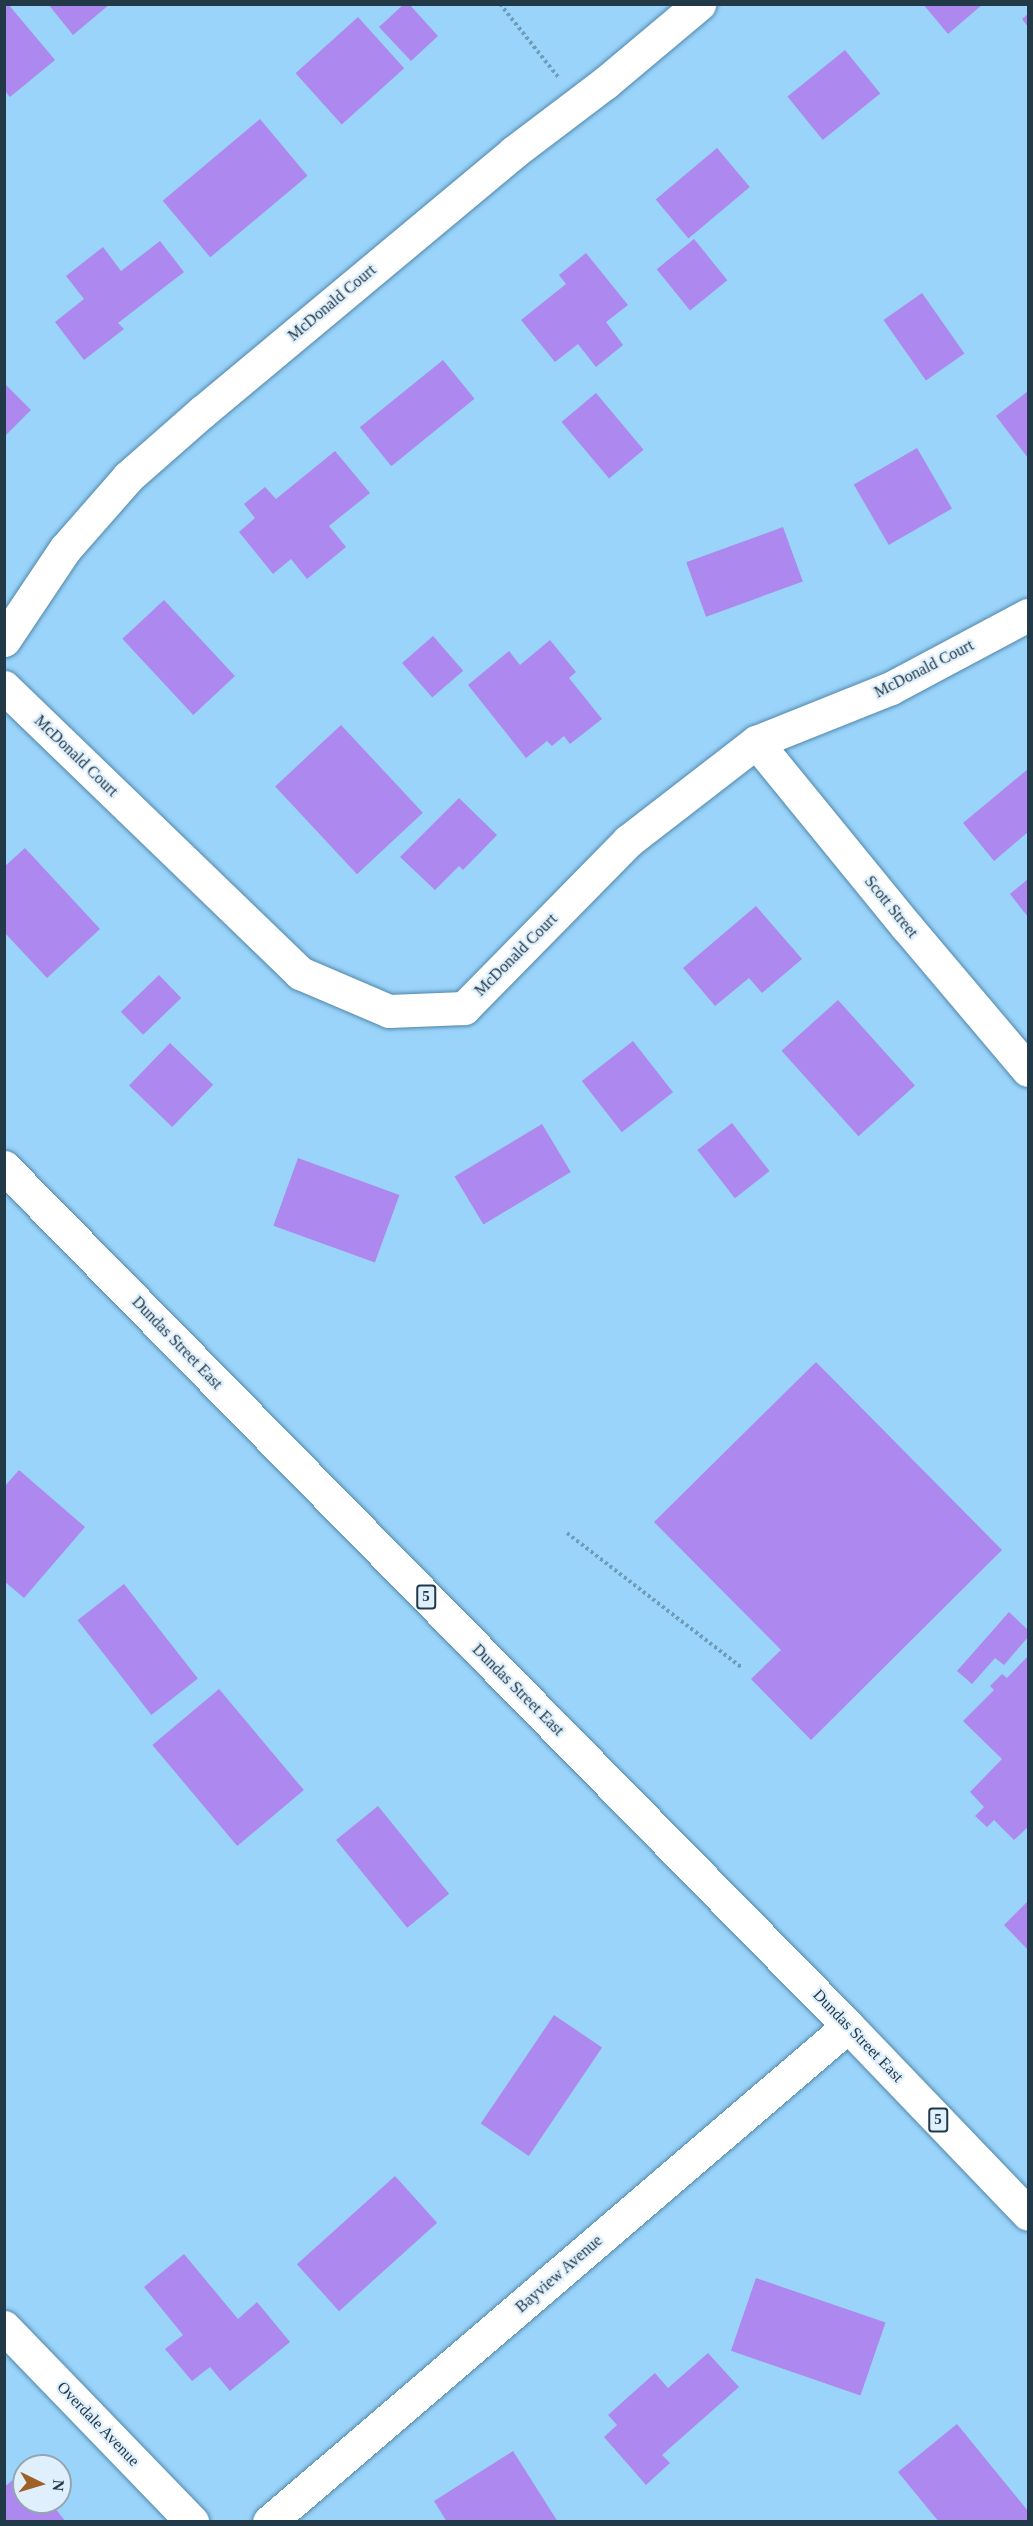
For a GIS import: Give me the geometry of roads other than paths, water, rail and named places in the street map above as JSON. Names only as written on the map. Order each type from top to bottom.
[{"type":"street","name":"McDonald Court","points":[[4,640],[64,549],[128,477],[495,167],[699,4]]},
{"type":"street","name":"McDonald Court","points":[[4,687],[300,973],[389,1011],[464,1008],[628,841],[756,742],[891,688],[1029,615]]},
{"type":"street","name":"Scott Street","points":[[756,742],[907,927],[1029,1070]]},
{"type":"street","name":"Dundas Street East","points":[[4,1167],[848,2026],[1029,2214]]},
{"type":"street","name":"Bayview Avenue","points":[[269,2522],[848,2026]]},
{"type":"street","name":"Overdale Avenue","points":[[4,2327],[192,2522]]}]
